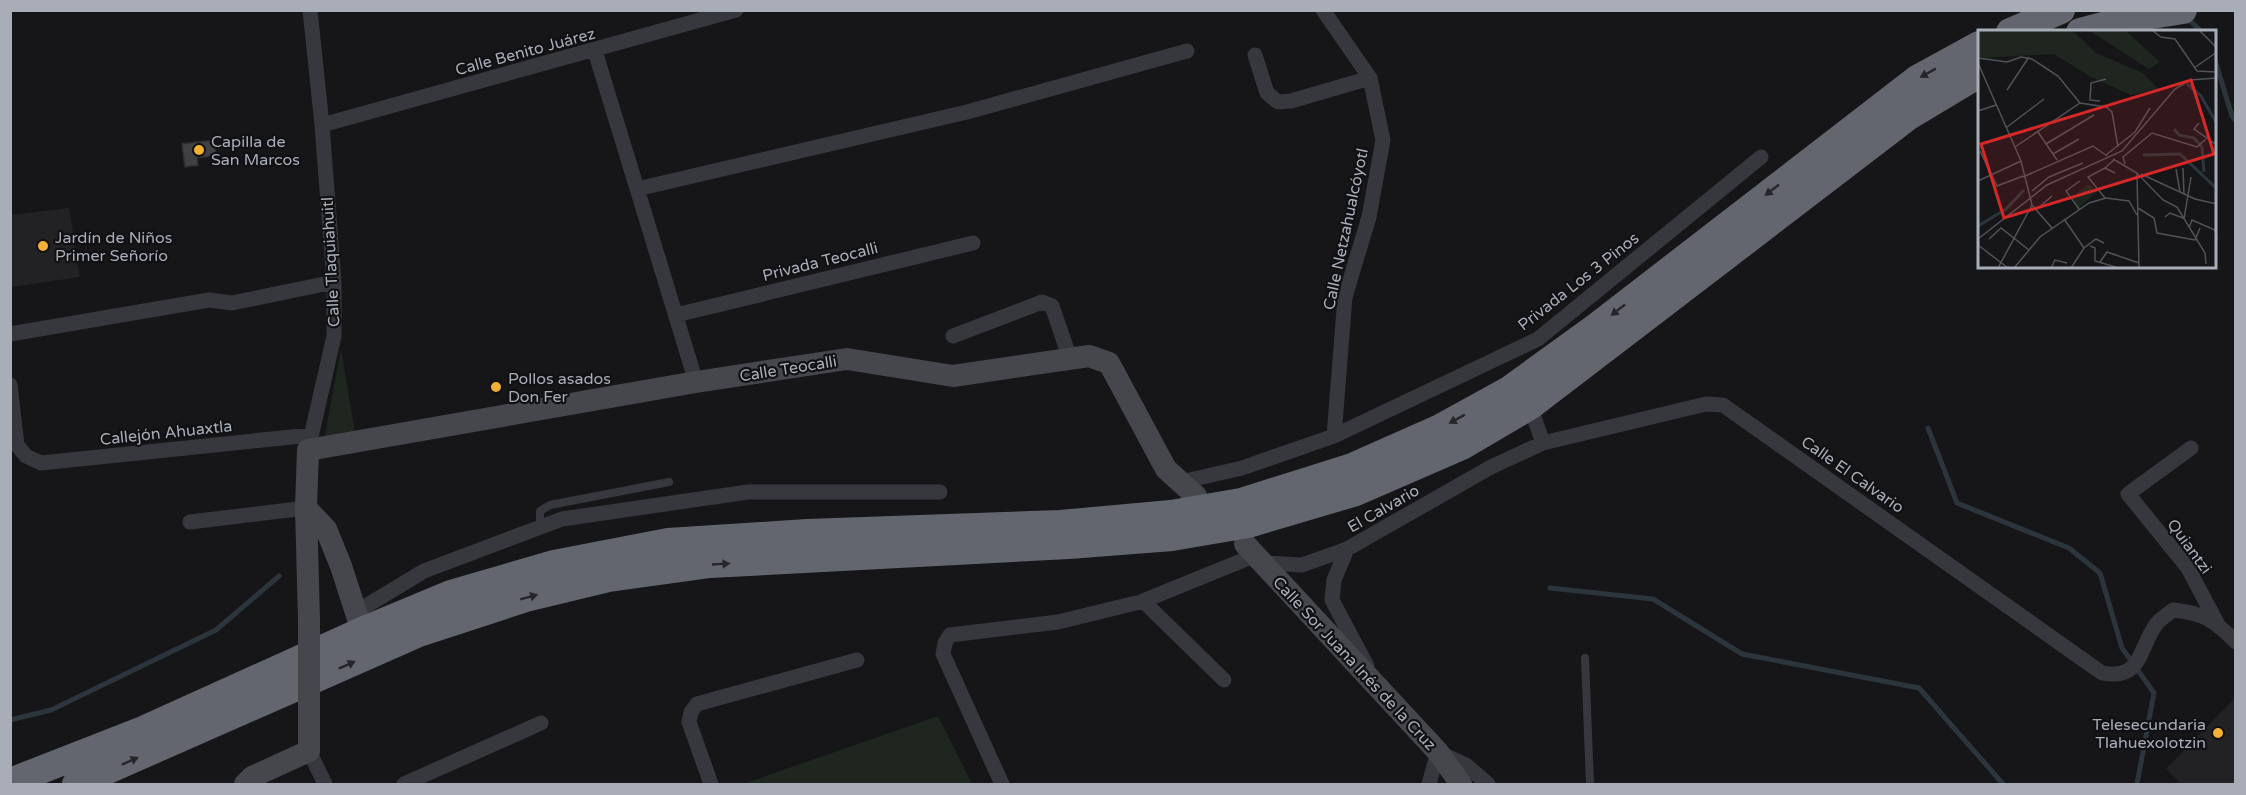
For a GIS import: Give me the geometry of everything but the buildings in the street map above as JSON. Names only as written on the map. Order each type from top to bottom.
[{"type":"highway","points":[[2015,30],[2061,10]]},
{"type":"highway","points":[[2088,30],[2133,18],[2183,10]]},
{"type":"highway","points":[[10,782],[143,730],[359,621],[554,564],[668,542],[807,533],[1060,524],[1171,514],[1241,502],[1352,467],[1440,428],[1509,390],[1596,327],[1917,79],[1978,46]]},
{"type":"highway","points":[[76,784],[419,633],[526,598],[609,578],[710,564],[1103,543],[1172,537],[1248,524],[1356,492],[1462,446],[1530,406],[1909,116],[1978,75]]},
{"type":"street","name":"Calle Tlaquiahuitl","points":[[309,739],[306,508],[310,443],[334,336],[334,282],[322,125],[310,10]]},
{"type":"street","name":"Calle Netzahualcóyotl","points":[[1323,10],[1370,78],[1383,140],[1369,217],[1346,297],[1334,436]]},
{"type":"street","name":"Calle Benito Juárez","points":[[322,125],[735,11]]},
{"type":"street","points":[[595,51],[696,382]]},
{"type":"street","points":[[637,189],[967,112],[1187,51]]},
{"type":"street","points":[[1255,55],[1267,93],[1278,102],[1291,101],[1370,78]]},
{"type":"street","name":"Privada Los 3 Pinos","points":[[1188,489],[1334,436],[1538,339],[1761,157]]},
{"type":"street","name":"Privada Teocalli","points":[[676,315],[973,243]]},
{"type":"street","points":[[10,334],[209,300],[232,303],[334,282]]},
{"type":"street","points":[[953,336],[1042,302],[1052,306],[1070,359]]},
{"type":"street","name":"Calle Teocalli","points":[[310,443],[847,359],[952,376],[1089,356],[1109,363],[1166,469],[1188,489]]},
{"type":"street","points":[[10,385],[12,414]]},
{"type":"street","name":"Calle El Calvario","points":[[1543,443],[1706,404],[1723,405],[2102,673],[2116,675],[2133,668],[2158,622],[2173,610],[2191,612],[2217,623]]},
{"type":"street","points":[[1530,406],[1543,443]]},
{"type":"street","name":"Callejón Ahuaxtla","points":[[12,414],[17,445],[26,456],[41,463],[310,443]]},
{"type":"street","name":"El Calvario","points":[[1379,690],[1332,600],[1334,580],[1347,549],[1491,467],[1543,443]]},
{"type":"street","name":"Quiantzi","points":[[2191,448],[2128,494],[2188,568],[2217,623]]},
{"type":"street","points":[[190,522],[306,508],[326,529],[359,621],[424,571],[562,519],[748,492],[940,492]]},
{"type":"street","points":[[1224,680],[1143,601],[1255,554],[1302,565],[1347,549]]},
{"type":"street","name":"Calle Sor Juana Inés de la Cruz","points":[[1255,554],[1438,752],[1461,784]]},
{"type":"street","points":[[1002,784],[943,654],[945,643],[950,636],[1058,622],[1136,603]]},
{"type":"street","points":[[2217,623],[2235,642]]},
{"type":"street","points":[[711,784],[689,722],[691,712],[697,704],[856,660]]},
{"type":"street","points":[[404,784],[541,723]]},
{"type":"street","points":[[245,784],[309,739],[325,784]]},
{"type":"street","points":[[1429,784],[1438,752],[1466,765],[1488,784]]},
{"type":"lane","points":[[540,528],[540,511],[550,505],[669,482]]},
{"type":"lane","points":[[1585,658],[1590,784]]},
{"type":"shaded area","name":"Jardín de Niños Primer Señorío","points":[[69,208],[80,277],[11,287],[11,215]]},
{"type":"shaded area","points":[[341,349],[356,438],[324,440]]},
{"type":"shaded area","name":"Telesecundaria Tlahuexolotzin","points":[[2235,698],[2235,784],[2181,784],[2166,769]]},
{"type":"shaded area","points":[[938,716],[972,784],[743,784]]},
{"type":"waterway","points":[[2187,18],[2200,30]]},
{"type":"waterway","points":[[2216,64],[2232,116],[2236,121]]},
{"type":"waterway","points":[[1928,428],[1957,503],[2069,548],[2100,573],[2122,648],[2154,693],[2137,784]]},
{"type":"waterway","points":[[10,720],[51,710],[216,630],[279,576]]},
{"type":"waterway","points":[[1550,588],[1653,599],[1742,654],[1919,688],[2003,784]]},
{"type":"place","name":"Capilla de San Marcos","points":[[199,150]]},
{"type":"place","name":"Jardín de Niños Primer Señorío","points":[[43,246]]},
{"type":"place","name":"Pollos asados Don Fer","points":[[496,387]]},
{"type":"place","name":"Telesecundaria Tlahuexolotzin","points":[[2218,733]]}]
